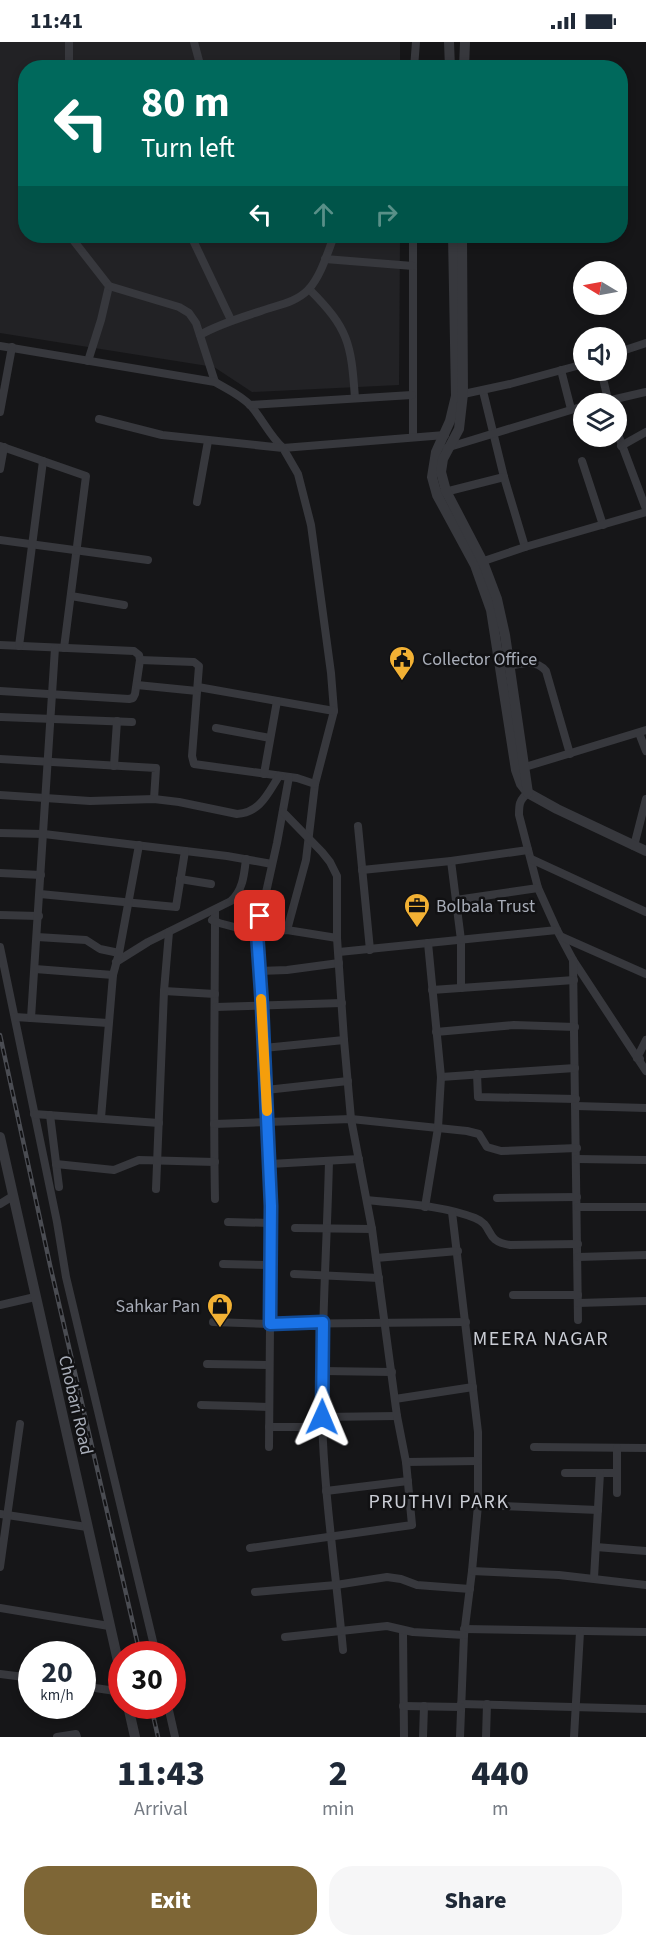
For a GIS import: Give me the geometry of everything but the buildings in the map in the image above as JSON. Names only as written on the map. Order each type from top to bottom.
[{"type":"street","points":[[69,42],[69,60]]},
{"type":"street","points":[[194,42],[199,60]]},
{"type":"street","points":[[415,60],[416,42]]},
{"type":"street","points":[[449,42],[450,60]]},
{"type":"street","points":[[464,60],[465,42]]},
{"type":"street","points":[[75,243],[109,286],[179,307],[189,313],[196,323],[214,382]]},
{"type":"street","points":[[194,243],[231,320]]},
{"type":"street","points":[[200,335],[231,320],[288,303],[300,297],[309,289],[319,273],[331,243]]},
{"type":"street","points":[[413,243],[413,437]]},
{"type":"street","points":[[453,243],[460,395],[436,452],[432,477],[497,598],[528,793]]},
{"type":"street","points":[[442,493],[443,459],[459,429],[462,243]]},
{"type":"street","points":[[325,259],[413,266]]},
{"type":"street","points":[[88,361],[109,286]]},
{"type":"street","points":[[309,289],[330,310],[348,342],[352,357],[355,398]]},
{"type":"street","points":[[627,350],[646,344]]},
{"type":"street","points":[[0,346],[214,382],[250,405],[275,441],[283,448],[298,474],[312,525],[334,711],[315,784],[306,860],[287,930]]},
{"type":"street","points":[[0,412],[12,347]]},
{"type":"street","points":[[460,395],[573,367]]},
{"type":"street","points":[[436,452],[572,409],[561,370]]},
{"type":"street","points":[[483,391],[504,477],[525,547]]},
{"type":"street","points":[[627,397],[646,392]]},
{"type":"street","points":[[250,405],[412,395]]},
{"type":"street","points":[[99,419],[162,435],[283,448],[444,435]]},
{"type":"street","points":[[627,443],[646,432]]},
{"type":"street","points":[[197,502],[208,441]]},
{"type":"street","points":[[0,469],[2,446],[86,476],[71,596],[59,648],[52,694],[31,1018]]},
{"type":"street","points":[[479,563],[646,511],[621,447]]},
{"type":"street","points":[[20,646],[43,461]]},
{"type":"street","points":[[582,461],[603,525]]},
{"type":"street","points":[[442,493],[504,477]]},
{"type":"street","points":[[0,540],[148,560]]},
{"type":"street","points":[[479,563],[491,610],[516,770],[521,784],[528,793],[557,809],[646,851]]},
{"type":"street","points":[[71,596],[124,605]]},
{"type":"street","points":[[0,645],[134,651],[138,652],[140,660],[137,685],[133,698],[129,699],[0,691]]},
{"type":"street","points":[[140,660],[197,663],[200,669],[192,756],[194,764],[289,777],[315,784]]},
{"type":"street","points":[[509,666],[535,663],[546,671],[570,754]]},
{"type":"street","points":[[137,685],[197,689],[334,711]]},
{"type":"street","points":[[264,774],[277,701]]},
{"type":"street","points":[[1,717],[132,722]]},
{"type":"street","points":[[114,766],[117,722]]},
{"type":"street","points":[[216,728],[270,738]]},
{"type":"street","points":[[525,767],[643,732],[646,751]]},
{"type":"street","points":[[0,759],[156,768],[154,799]]},
{"type":"street","points":[[0,795],[90,801],[154,799],[237,814],[254,809],[263,802],[279,776]]},
{"type":"street","points":[[269,1447],[270,1164],[257,933],[289,777]]},
{"type":"street","points":[[528,793],[519,805],[519,815],[538,888],[573,960],[642,1060],[646,1071]]},
{"type":"street","points":[[634,846],[646,799]]},
{"type":"street","points":[[250,1548],[412,1525],[406,1462],[397,1416],[386,1322],[367,1200],[351,1119],[339,963],[337,876],[330,862],[283,812]]},
{"type":"street","points":[[358,826],[370,950]]},
{"type":"street","points":[[0,833],[44,834],[272,864]]},
{"type":"street","points":[[101,1118],[113,975],[139,845]]},
{"type":"street","points":[[40,894],[176,907],[185,851]]},
{"type":"street","points":[[362,870],[530,855],[646,912]]},
{"type":"street","points":[[116,963],[148,942],[231,901],[242,886],[246,859]]},
{"type":"street","points":[[451,861],[461,940],[461,988]]},
{"type":"street","points":[[0,873],[41,875]]},
{"type":"street","points":[[180,879],[211,884]]},
{"type":"street","points":[[456,900],[538,888]]},
{"type":"street","points":[[215,909],[215,1199]]},
{"type":"street","points":[[0,915],[39,916]]},
{"type":"street","points":[[203,915],[215,921],[257,933],[287,930],[338,938]]},
{"type":"street","points":[[156,1189],[164,991],[169,932]]},
{"type":"street","points":[[339,952],[461,940],[559,934],[646,974]]},
{"type":"street","points":[[37,937],[86,940],[100,949],[119,953]]},
{"type":"street","points":[[425,1207],[438,1128],[441,1077],[428,944]]},
{"type":"street","points":[[0,947],[57,1222],[66,1277],[153,1641]]},
{"type":"street","points":[[573,960],[578,1320]]},
{"type":"street","points":[[259,971],[339,963]]},
{"type":"street","points":[[35,969],[113,975]]},
{"type":"street","points":[[432,990],[574,980]]},
{"type":"street","points":[[164,991],[215,994]]},
{"type":"street","points":[[216,1007],[342,1003]]},
{"type":"street","points":[[15,1017],[108,1023]]},
{"type":"street","points":[[436,1032],[514,1025],[575,1027]]},
{"type":"street","points":[[642,1060],[646,1040]]},
{"type":"street","points":[[264,1048],[344,1041]]},
{"type":"street","points":[[441,1077],[575,1068]]},
{"type":"street","points":[[477,1074],[478,1097],[646,1108]]},
{"type":"street","points":[[266,1090],[348,1082]]},
{"type":"street","points":[[34,1114],[159,1123]]},
{"type":"street","points":[[50,1115],[59,1187]]},
{"type":"street","points":[[214,1124],[351,1119],[474,1133],[483,1138],[487,1147],[501,1151],[577,1148]]},
{"type":"street","name":"Chobari Road","points":[[0,1137],[113,1641]]},
{"type":"street","points":[[270,1164],[359,1159]]},
{"type":"street","points":[[577,1159],[646,1160]]},
{"type":"street","points":[[56,1164],[114,1170],[139,1160],[214,1162]]},
{"type":"street","points":[[329,1161],[322,1422],[326,1491],[343,1650]]},
{"type":"street","points":[[0,1203],[13,1196]]},
{"type":"street","points":[[497,1198],[578,1197]]},
{"type":"street","points":[[367,1200],[425,1207],[479,1219],[489,1230],[492,1238],[500,1244],[578,1244]]},
{"type":"street","points":[[578,1207],[646,1207]]},
{"type":"street","points":[[452,1212],[478,1432],[478,1505],[464,1632],[460,1737]]},
{"type":"street","points":[[228,1222],[270,1223]]},
{"type":"street","points":[[295,1228],[372,1229]]},
{"type":"street","points":[[376,1258],[458,1251]]},
{"type":"street","points":[[578,1257],[646,1255]]},
{"type":"street","points":[[222,1264],[270,1264]]},
{"type":"street","points":[[294,1274],[379,1278]]},
{"type":"street","points":[[513,1295],[646,1301]]},
{"type":"street","points":[[0,1305],[35,1297]]},
{"type":"street","points":[[213,1322],[270,1324],[466,1322]]},
{"type":"street","points":[[207,1365],[269,1365]]},
{"type":"street","points":[[323,1371],[392,1372]]},
{"type":"street","points":[[395,1399],[473,1387]]},
{"type":"street","points":[[201,1405],[269,1407]]},
{"type":"street","points":[[269,1428],[397,1416]]},
{"type":"street","points":[[0,1562],[4,1515],[20,1424]]},
{"type":"street","points":[[534,1447],[646,1448]]},
{"type":"street","points":[[617,1448],[617,1493]]},
{"type":"street","points":[[406,1462],[478,1461]]},
{"type":"street","points":[[565,1473],[617,1473]]},
{"type":"street","points":[[594,1578],[600,1473]]},
{"type":"street","points":[[326,1491],[408,1481]]},
{"type":"street","points":[[478,1505],[598,1510]]},
{"type":"street","points":[[4,1515],[87,1527]]},
{"type":"street","points":[[596,1548],[646,1551]]},
{"type":"street","points":[[472,1571],[560,1575],[646,1585]]},
{"type":"street","points":[[255,1592],[336,1585],[387,1577],[417,1585],[470,1589]]},
{"type":"street","points":[[0,1608],[110,1626]]},
{"type":"street","points":[[285,1638],[387,1626],[404,1631],[646,1632]]},
{"type":"street","points":[[404,1631],[404,1737]]},
{"type":"street","points":[[574,1737],[580,1632]]},
{"type":"street","points":[[0,1674],[18,1676]]},
{"type":"street","points":[[404,1706],[487,1704],[646,1709]]},
{"type":"street","points":[[486,1737],[487,1704]]},
{"type":"street","points":[[423,1737],[424,1706]]},
{"type":"street","points":[[131,1719],[135,1737]]},
{"type":"street","points":[[171,1719],[176,1737]]},
{"type":"street","points":[[57,1737],[76,1734],[77,1737]]},
{"type":"shaded area","points":[[0,42],[400,42],[400,60],[18,60],[18,243],[400,243],[399,385],[252,392],[214,367],[0,333]]},
{"type":"railway","points":[[0,1035],[50,1265],[137,1641]]},
{"type":"railway","points":[[154,1719],[158,1737]]},
{"type":"slow traffic","points":[[261,999],[267,1111]]},
{"type":"place","name":"Collector Office","points":[[402,682]]},
{"type":"place","name":"Bolbala Trust","points":[[417,929]]},
{"type":"place","name":"Sahkar Pan","points":[[220,1329]]},
{"type":"district","name":"MEERA NAGAR","points":[[541,1338]]},
{"type":"district","name":"PRUTHVI PARK","points":[[439,1501]]},
{"type":"route","points":[[260,916],[257,933],[270,1164],[270,1324],[323,1322],[322,1417]]}]
